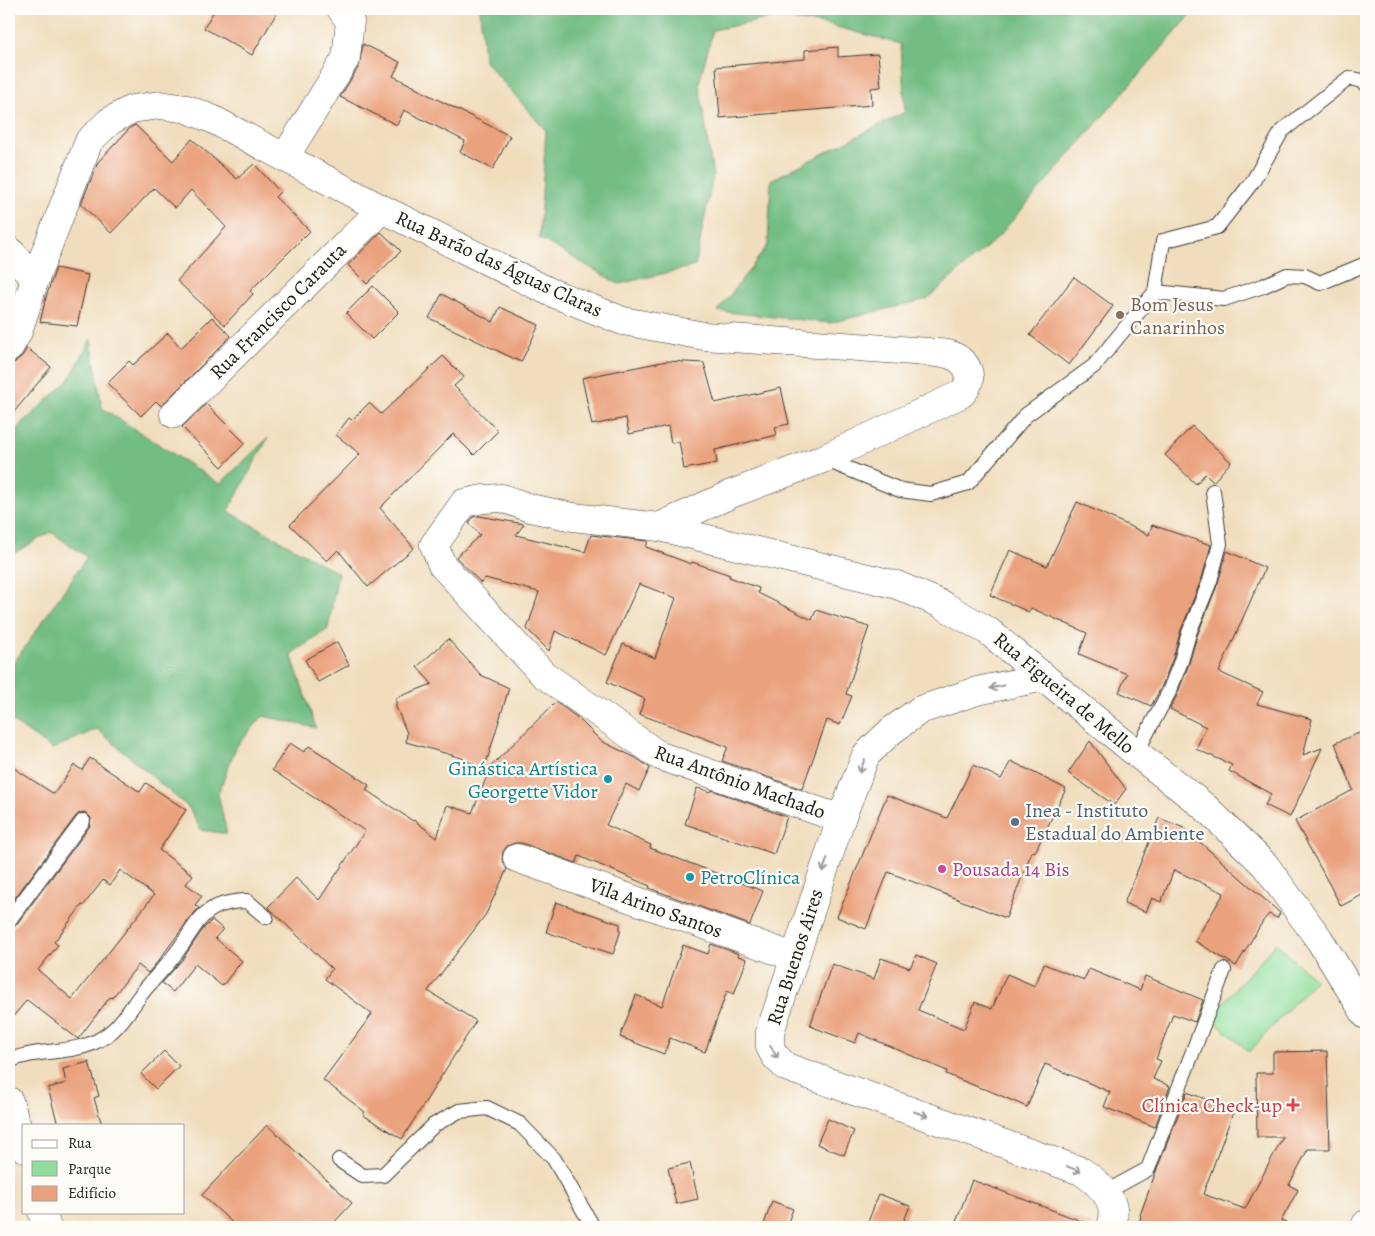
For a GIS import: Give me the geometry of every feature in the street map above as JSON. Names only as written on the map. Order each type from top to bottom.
[{"type":"street","points":[[285,157],[346,58],[350,21],[341,9]]},
{"type":"street","name":"Rua Barão das Águas Claras","points":[[9,348],[18,332],[35,279],[89,141],[110,121],[132,109],[160,105],[187,109],[212,119],[382,208],[550,292],[623,321],[704,336],[948,354],[964,364],[969,373],[969,383],[961,394],[823,459],[731,494],[659,527]]},
{"type":"street","name":"Rua Francisco Carauta","points":[[174,414],[382,208]]},
{"type":"street","points":[[9,250],[35,279]]},
{"type":"street","name":"Rua Antônio Machado","points":[[659,527],[573,518],[530,508],[502,498],[483,499],[464,503],[434,545],[442,565],[543,674],[636,741],[660,756],[841,819]]},
{"type":"street","name":"Rua Figueira de Mello","points":[[659,527],[897,585],[941,604],[988,631],[1136,753],[1205,807],[1265,865],[1319,939],[1366,1015]]},
{"type":"street","name":"Rua Buenos Aires","points":[[1044,677],[977,691],[920,710],[891,731],[866,754],[841,819],[794,957],[770,1032],[770,1047],[775,1056],[786,1067],[1080,1170],[1095,1180],[1106,1192],[1113,1207],[1114,1222],[1112,1227]]},
{"type":"street","name":"Vila Arino Santos","points":[[517,858],[794,957]]},
{"type":"street","points":[[9,1101],[22,1142]]},
{"type":"street","points":[[43,1214],[47,1227]]},
{"type":"lane","points":[[823,459],[900,490],[931,494],[968,483],[1026,416],[1094,366],[1155,292],[1164,241],[1217,227],[1253,181],[1282,131],[1349,78],[1363,81],[1366,84]]},
{"type":"lane","points":[[1155,292],[1224,298],[1263,286],[1287,275],[1305,276],[1320,283],[1366,264]]},
{"type":"lane","points":[[1136,753],[1169,692],[1189,633],[1210,581],[1220,544],[1213,491]]},
{"type":"lane","points":[[9,920],[82,821]]},
{"type":"lane","points":[[9,1061],[30,1054],[72,1050],[91,1045],[114,1030],[204,916],[215,909],[233,901],[247,900],[266,917]]},
{"type":"lane","points":[[1106,1192],[1148,1169],[1224,970]]},
{"type":"lane","points":[[339,1160],[363,1176],[383,1175],[434,1125],[459,1111],[487,1108],[520,1124],[554,1159],[594,1227]]},
{"type":"green space","points":[[480,9],[1196,9],[997,238],[927,299],[830,323],[718,311],[768,245],[771,180],[905,112],[901,44],[825,24],[773,18],[713,30],[699,83],[713,176],[695,266],[619,284],[539,238],[546,131],[484,60]]},
{"type":"green space","points":[[91,339],[102,408],[220,484],[268,438],[228,511],[338,573],[328,629],[291,654],[316,728],[263,716],[236,747],[218,794],[227,834],[201,830],[189,808],[97,729],[52,749],[9,719],[9,670],[87,557],[51,532],[9,556],[9,427],[15,430],[69,380]]},
{"type":"green space","points":[[1276,943],[1315,980],[1249,1052],[1210,1017]]},
{"type":"building","points":[[215,9],[279,9],[252,55],[204,28]]},
{"type":"building","points":[[363,44],[400,62],[393,76],[510,136],[493,169],[460,152],[465,141],[404,110],[397,125],[340,97],[359,66]]},
{"type":"building","points":[[838,47],[838,57],[878,54],[881,87],[871,88],[872,105],[720,118],[716,67],[805,59],[805,50]]},
{"type":"building","points":[[135,125],[173,161],[192,139],[237,179],[254,164],[280,192],[275,197],[310,231],[250,291],[253,294],[225,325],[177,281],[226,227],[191,190],[175,208],[154,188],[111,233],[81,204],[98,162]]},
{"type":"building","points":[[381,232],[401,251],[367,284],[348,265]]},
{"type":"building","points":[[56,268],[88,275],[77,326],[40,322]]},
{"type":"building","points":[[1074,277],[1113,306],[1069,365],[1030,335]]},
{"type":"building","points":[[373,286],[399,312],[372,339],[346,313]]},
{"type":"building","points":[[442,294],[493,322],[500,307],[539,325],[521,362],[429,318]]},
{"type":"building","points":[[212,317],[231,336],[161,406],[156,401],[141,416],[107,383],[129,361],[133,365],[168,333],[181,348]]},
{"type":"building","points":[[27,348],[51,367],[9,418],[9,367],[22,356]]},
{"type":"building","points":[[443,356],[464,377],[454,386],[498,431],[474,455],[453,434],[380,508],[414,548],[368,587],[338,550],[327,561],[290,525],[360,454],[336,435],[349,418],[352,420],[369,403],[381,414]]},
{"type":"building","points":[[667,361],[704,363],[715,403],[781,388],[789,424],[775,427],[777,435],[715,450],[717,463],[684,469],[679,441],[671,443],[668,426],[629,434],[626,418],[592,425],[582,378]]},
{"type":"building","points":[[206,404],[245,443],[222,467],[182,427]]},
{"type":"building","points":[[1192,426],[1231,462],[1213,482],[1205,474],[1196,484],[1165,455]]},
{"type":"building","points":[[1077,502],[1149,535],[1152,525],[1211,545],[1202,578],[1181,630],[1173,658],[1161,688],[1151,706],[1119,692],[1127,674],[1079,654],[1087,633],[1031,608],[1029,612],[990,595],[1010,550],[1047,566]]},
{"type":"building","points":[[479,516],[524,524],[516,535],[585,552],[591,535],[648,541],[646,547],[691,564],[692,562],[730,575],[729,577],[759,588],[758,593],[812,620],[816,610],[869,627],[846,694],[852,696],[840,725],[827,720],[802,789],[722,761],[728,747],[639,714],[645,699],[607,682],[623,644],[655,658],[676,598],[639,584],[606,655],[555,631],[549,651],[527,629],[539,592],[485,578],[481,583],[456,557],[480,535],[469,523],[473,517]]},
{"type":"building","points":[[1227,551],[1265,568],[1219,672],[1263,692],[1257,704],[1312,719],[1303,755],[1322,748],[1290,817],[1265,805],[1271,794],[1229,771],[1232,765],[1196,749],[1206,727],[1170,709],[1189,664],[1197,636],[1218,583]]},
{"type":"building","points":[[448,639],[481,675],[509,688],[484,770],[462,758],[406,742],[407,733],[396,707],[396,698],[432,684],[417,667]]},
{"type":"building","points":[[337,642],[349,665],[318,682],[305,660]]},
{"type":"building","points":[[556,702],[578,718],[601,741],[636,758],[650,768],[639,791],[626,784],[606,825],[651,845],[650,848],[763,891],[750,925],[649,888],[650,886],[579,856],[576,863],[522,843],[507,846],[503,852],[502,860],[507,869],[486,914],[428,991],[476,1021],[402,1139],[363,1115],[365,1112],[323,1080],[372,1014],[325,979],[332,969],[268,907],[296,878],[319,900],[365,831],[272,770],[290,743],[304,752],[309,746],[369,785],[366,790],[414,820],[437,838],[447,805],[472,813],[491,766]]},
{"type":"building","points":[[1359,733],[1366,752],[1366,893],[1341,906],[1295,821],[1353,790],[1335,743]]},
{"type":"building","name":"Inea - Instituto Estadual do Ambiente","points":[[1090,741],[1126,789],[1114,805],[1068,773]]},
{"type":"building","points":[[90,758],[140,792],[146,783],[186,810],[159,850],[193,875],[186,884],[202,896],[195,905],[199,908],[148,973],[138,965],[112,998],[110,997],[78,1039],[27,1000],[9,1021],[9,929],[16,925],[90,826],[91,818],[85,812],[76,816],[9,906],[9,765],[54,794],[74,765],[82,770]],"holes":[[[120,870],[154,895],[72,999],[38,970],[58,945],[54,942],[103,880],[110,885]]]},
{"type":"building","points":[[1011,761],[1066,789],[1035,852],[1032,851],[1006,918],[888,872],[866,929],[837,917],[887,795],[947,818],[973,765],[1001,779]]},
{"type":"building","points":[[697,788],[711,792],[712,790],[787,817],[774,854],[685,824]]},
{"type":"building","points":[[1159,818],[1184,828],[1280,913],[1277,918],[1269,914],[1263,921],[1236,966],[1195,941],[1224,893],[1174,870],[1161,902],[1152,898],[1146,912],[1124,903]]},
{"type":"building","points":[[556,902],[620,924],[620,933],[613,954],[546,932]]},
{"type":"building","points":[[212,920],[223,929],[215,938],[242,961],[222,986],[195,964],[173,992],[162,983]]},
{"type":"building","points":[[711,944],[739,954],[738,956],[747,959],[734,994],[727,991],[705,1052],[670,1038],[664,1054],[620,1037],[636,995],[662,1006],[683,945],[708,954]]},
{"type":"building","points":[[916,955],[937,964],[918,1010],[964,1029],[975,1002],[992,1009],[1007,974],[1035,986],[1044,964],[1084,980],[1089,969],[1140,990],[1145,976],[1203,1000],[1195,1022],[1173,1014],[1156,1059],[1161,1061],[1153,1079],[1170,1086],[1155,1127],[1104,1107],[1110,1092],[1045,1064],[1027,1107],[946,1074],[947,1071],[859,1033],[855,1043],[810,1026],[832,964],[874,979],[881,958],[910,968]]},
{"type":"building","points":[[164,1051],[179,1066],[156,1089],[141,1074]]},
{"type":"building","points":[[1327,1051],[1330,1149],[1308,1149],[1289,1185],[1298,1190],[1281,1221],[1289,1224],[1288,1227],[1138,1227],[1140,1215],[1187,1092],[1234,1110],[1203,1194],[1245,1209],[1283,1137],[1257,1137],[1256,1073],[1273,1073],[1273,1052]]},
{"type":"building","points":[[89,1062],[99,1096],[94,1098],[102,1124],[58,1124],[48,1088],[66,1083],[63,1069]]},
{"type":"building","points":[[828,1119],[854,1131],[844,1155],[817,1144]]},
{"type":"building","points":[[267,1125],[352,1203],[330,1227],[237,1227],[202,1195]]},
{"type":"building","points":[[690,1163],[698,1199],[676,1204],[668,1168]]},
{"type":"building","points":[[972,1180],[1092,1225],[1091,1227],[954,1227]]},
{"type":"building","points":[[879,1194],[910,1206],[901,1227],[866,1227]]},
{"type":"building","points":[[772,1201],[793,1209],[786,1227],[763,1227]]},
{"type":"place","name":"Bom Jesus Canarinhos","points":[[1120,315]]},
{"type":"place","name":"Ginástica Artística Georgette Vidor","points":[[608,779]]},
{"type":"place","name":"Inea - Instituto Estadual do Ambiente","points":[[1015,822]]},
{"type":"place","name":"Pousada 14 Bis","points":[[942,869]]},
{"type":"place","name":"PetroClínica","points":[[690,877]]},
{"type":"place","name":"Clínica Check-up","points":[[1293,1105]]}]
